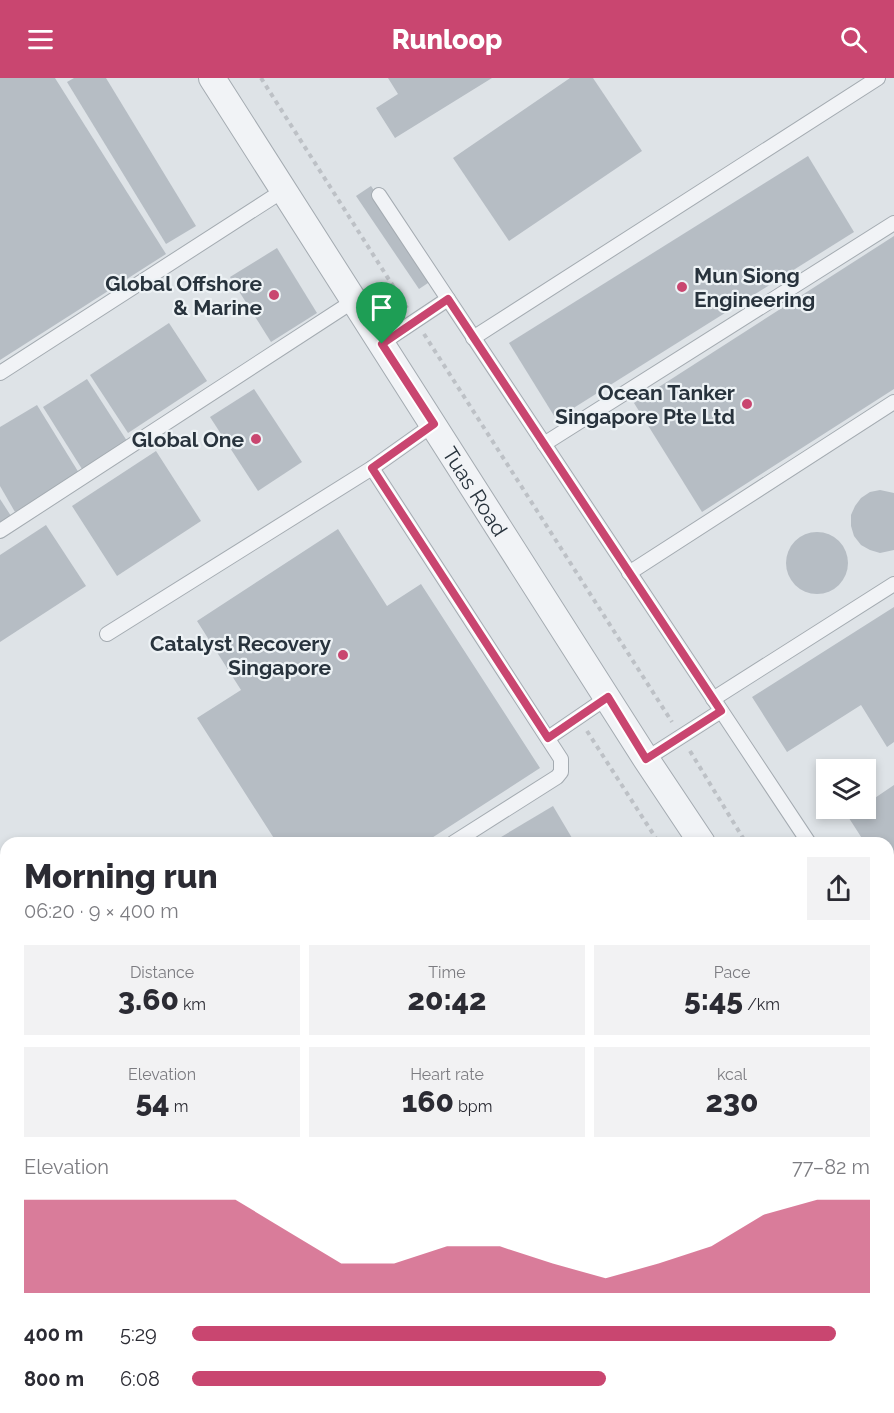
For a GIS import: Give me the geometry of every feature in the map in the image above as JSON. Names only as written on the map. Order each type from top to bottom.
[{"type":"street","name":"Tuas Road","points":[[212,78],[698,837]]},
{"type":"lane","points":[[473,338],[878,78]]},
{"type":"lane","points":[[0,373],[284,190]]},
{"type":"lane","points":[[379,195],[805,837]]},
{"type":"lane","points":[[544,444],[894,223]]},
{"type":"lane","points":[[382,344],[448,299]]},
{"type":"lane","points":[[0,531],[355,300]]},
{"type":"lane","points":[[629,573],[894,402]]},
{"type":"lane","points":[[107,634],[372,468],[434,424]]},
{"type":"lane","points":[[372,468],[561,759],[561,772],[557,777],[462,837]]},
{"type":"lane","points":[[713,699],[894,584]]},
{"type":"lane","points":[[548,738],[608,697]]},
{"type":"lane","points":[[646,759],[721,711]]},
{"type":"path","points":[[261,78],[681,736],[742,837]]},
{"type":"path","points":[[578,717],[655,837]]},
{"type":"building","points":[[0,78],[55,78],[166,254],[0,360]]},
{"type":"building","points":[[74,78],[106,78],[196,226],[166,244],[67,82]]},
{"type":"building","points":[[388,78],[492,78],[395,138],[376,108],[398,94]]},
{"type":"building","points":[[570,78],[593,78],[642,151],[509,241],[453,158]]},
{"type":"building","name":"Mun Siong Engineering","points":[[808,156],[854,232],[556,419],[509,343]]},
{"type":"building","points":[[371,186],[434,279],[419,289],[356,196]]},
{"type":"building","points":[[894,236],[894,389],[702,512],[634,403]]},
{"type":"building","name":"Global Offshore & Marine","points":[[277,248],[317,313],[271,342],[230,277]]},
{"type":"building","points":[[169,323],[207,381],[128,433],[90,375]]},
{"type":"building","points":[[87,379],[127,441],[82,469],[43,407]]},
{"type":"building","name":"Global One","points":[[254,389],[302,462],[258,491],[210,417]]},
{"type":"building","points":[[37,405],[79,473],[15,512],[0,486],[0,427]]},
{"type":"building","points":[[156,451],[201,521],[117,576],[72,506]]},
{"type":"building","points":[[880,490],[894,493],[894,550],[880,553],[861,545],[854,536],[851,515],[861,498],[870,492]]},
{"type":"building","points":[[0,499],[13,519],[0,528]]},
{"type":"building","points":[[46,525],[86,586],[0,642],[0,555]]},
{"type":"building","name":"Catalyst Recovery Singapore","points":[[338,529],[387,606],[421,584],[540,768],[433,837],[273,837],[197,718],[241,690],[197,621]]},
{"type":"building","points":[[811,532],[823,532],[839,541],[846,551],[848,563],[846,575],[839,585],[823,594],[811,594],[800,589],[791,580],[786,569],[786,557],[791,546],[800,537]]},
{"type":"building","points":[[894,607],[894,742],[887,747],[861,705],[787,752],[752,697]]},
{"type":"building","points":[[894,785],[894,837],[861,837],[850,819],[876,819],[876,797]]},
{"type":"building","points":[[553,806],[571,837],[501,837]]},
{"type":"place","name":"Mun Siong Engineering","points":[[682,287]]},
{"type":"place","name":"Global Offshore & Marine","points":[[274,295]]},
{"type":"place","name":"Ocean Tanker Singapore Pte Ltd","points":[[747,404]]},
{"type":"place","name":"Global One","points":[[256,439]]},
{"type":"place","name":"Catalyst Recovery Singapore","points":[[343,655]]},
{"type":"route","points":[[448,299],[721,711],[646,759],[608,697],[548,738],[372,468],[434,424],[382,344],[448,299]]}]
